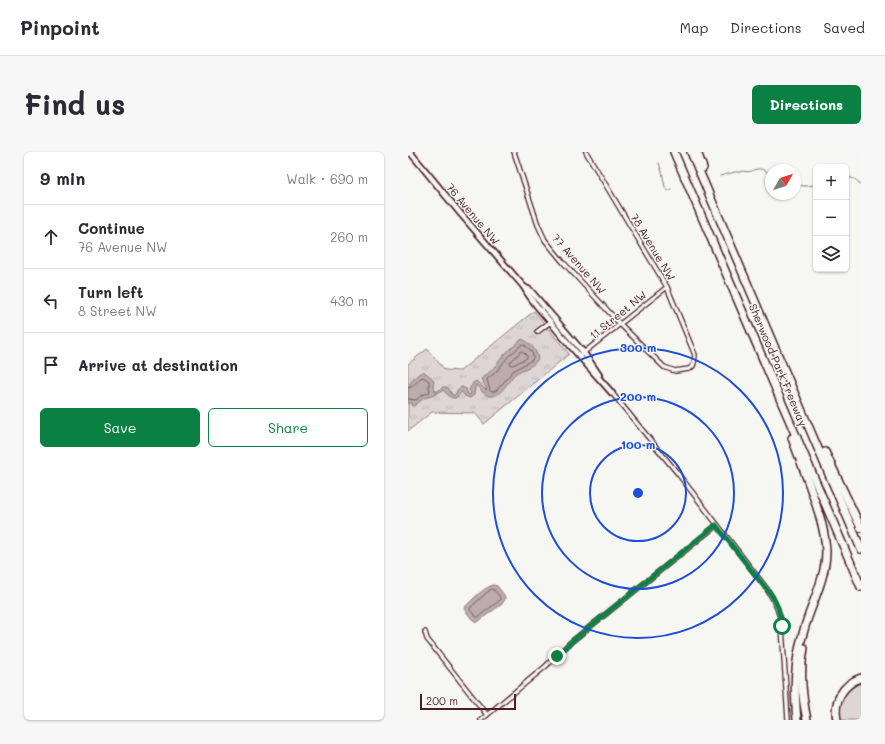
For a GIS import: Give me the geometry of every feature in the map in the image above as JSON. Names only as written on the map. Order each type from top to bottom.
[{"type":"highway","points":[[670,152],[683,179],[694,197]]},
{"type":"highway","name":"Sherwood Park Freeway","points":[[674,152],[861,587]]},
{"type":"highway","name":"Sherwood Park Freeway","points":[[691,152],[861,549]]},
{"type":"highway","points":[[697,152],[709,196]]},
{"type":"highway","points":[[789,419],[789,430],[817,507],[824,535],[826,551],[824,572],[803,630],[797,660],[795,688],[798,720]]},
{"type":"highway","points":[[811,431],[822,447],[861,528]]},
{"type":"highway","points":[[807,720],[803,698],[801,671],[806,638],[817,594]]},
{"type":"highway","points":[[838,720],[836,709],[839,697],[846,686],[856,679],[861,678]]},
{"type":"street","name":"76 Avenue NW","points":[[410,152],[524,287],[526,293],[550,322],[612,393],[679,475],[775,602],[782,626],[788,720]]},
{"type":"street","name":"77 Avenue NW","points":[[514,152],[538,225],[545,240],[563,262],[620,324],[664,367]]},
{"type":"street","name":"78 Avenue NW","points":[[586,152],[667,287],[695,357],[693,366],[689,369],[675,370],[664,367]]},
{"type":"street","name":"76 Avenue NW","points":[[524,287],[530,290],[584,353],[612,393]]},
{"type":"street","name":"11 Street NW","points":[[579,356],[667,287]]},
{"type":"street","points":[[537,332],[550,322]]},
{"type":"street","points":[[481,720],[546,666],[571,642],[716,525]]},
{"type":"street","points":[[425,632],[427,640],[487,715]]},
{"type":"green space","points":[[534,311],[569,354],[484,424],[475,413],[432,412],[408,431],[408,364],[427,349],[445,370],[460,371]]},
{"type":"green space","points":[[861,680],[861,720],[841,720],[840,708],[845,692]]},
{"type":"water","points":[[522,339],[527,342],[536,352],[538,359],[530,367],[515,374],[502,390],[494,396],[485,394],[476,385],[474,395],[470,398],[465,396],[462,392],[457,397],[453,398],[443,390],[432,396],[424,398],[413,407],[412,403],[408,403],[410,384],[414,378],[423,371],[434,381],[433,386],[436,392],[443,387],[447,387],[452,395],[455,395],[458,389],[462,387],[466,389],[470,395],[471,393],[469,390],[476,381],[486,390],[487,389],[481,379],[492,370],[505,354]]},
{"type":"water","points":[[493,585],[497,586],[504,595],[504,601],[501,605],[476,622],[464,609],[478,594]]},
{"type":"waterway","points":[[659,163],[663,173],[666,189],[667,191],[671,189]]},
{"type":"waterway","points":[[720,176],[735,172],[750,172],[755,169],[765,171]]},
{"type":"waterway","points":[[849,178],[855,179],[861,186]]},
{"type":"waterway","points":[[801,186],[813,185]]},
{"type":"route","points":[[557,656],[571,642],[716,525],[772,596],[780,614],[782,626]]}]
